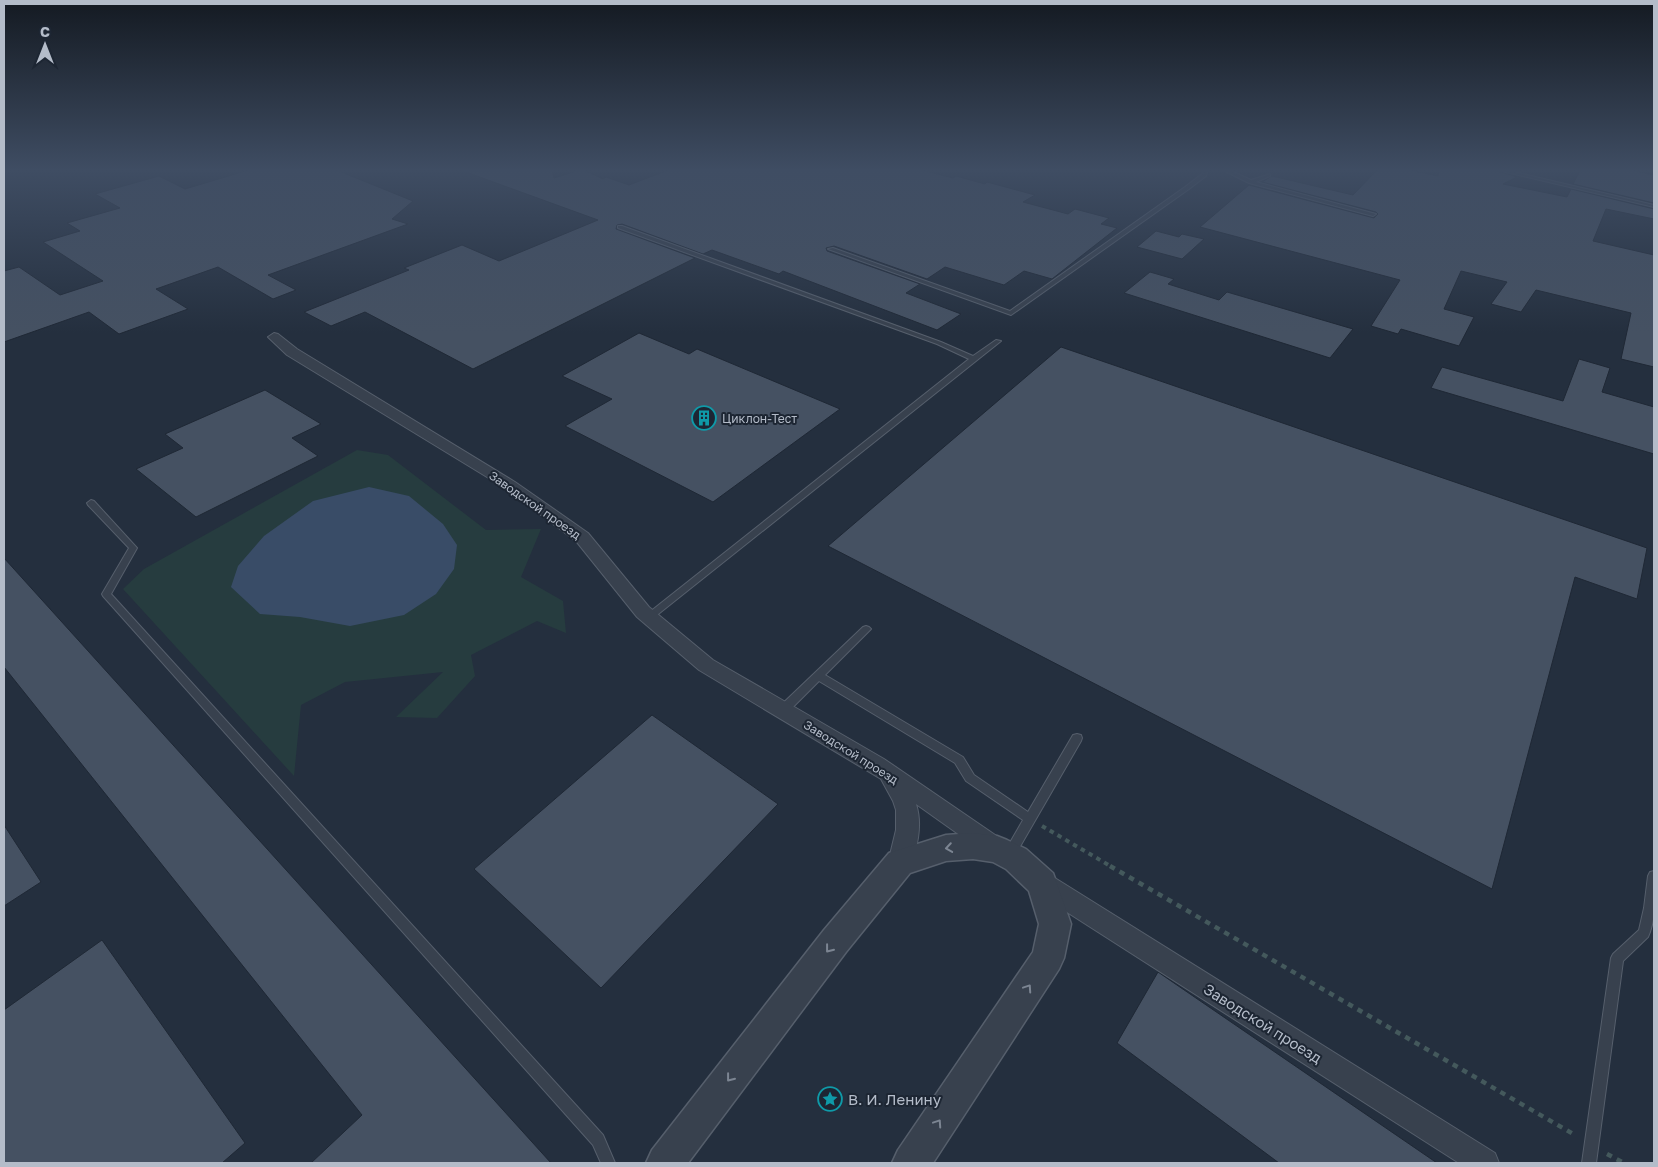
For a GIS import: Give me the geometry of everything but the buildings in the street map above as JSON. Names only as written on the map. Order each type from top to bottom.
[{"type":"street","name":"Заводской проезд","points":[[274,337],[292,352],[510,486],[582,538],[642,612],[706,664],[877,765],[1003,852]]},
{"type":"street","points":[[665,1163],[835,941],[900,863],[906,841],[908,816],[901,792],[877,765]]},
{"type":"street","points":[[900,863],[946,848],[973,846],[1003,852],[1016,859],[1042,883],[1056,924],[1048,958],[911,1163]]},
{"type":"street","name":"Заводской проезд","points":[[1042,883],[1484,1163]]},
{"type":"lane","points":[[831,249],[1011,313],[1137,223]]},
{"type":"lane","points":[[620,227],[939,343],[973,359]]},
{"type":"lane","points":[[649,617],[998,341]]},
{"type":"lane","points":[[91,503],[133,548],[106,594],[598,1140],[608,1163]]},
{"type":"lane","points":[[783,710],[866,629]]},
{"type":"lane","points":[[818,676],[959,760],[970,778],[1030,819]]},
{"type":"lane","points":[[1003,852],[1030,819],[1077,738]]},
{"type":"lane","points":[[1589,1163],[1590,1144],[1617,958],[1644,933],[1650,908],[1654,876]]},
{"type":"path","points":[[1030,819],[1624,1163]]},
{"type":"green space","points":[[357,450],[388,455],[486,530],[541,529],[521,577],[563,601],[566,633],[537,621],[471,655],[475,676],[437,718],[396,717],[443,672],[345,682],[301,705],[294,776],[123,589],[144,569]]},
{"type":"water","points":[[369,487],[409,496],[443,524],[457,545],[454,569],[436,594],[404,615],[350,626],[300,617],[260,614],[231,587],[238,566],[264,536],[313,501]]},
{"type":"place","name":"Циклон-Тест","points":[[704,418]]},
{"type":"place","name":"В. И. Ленину","points":[[830,1099]]}]
